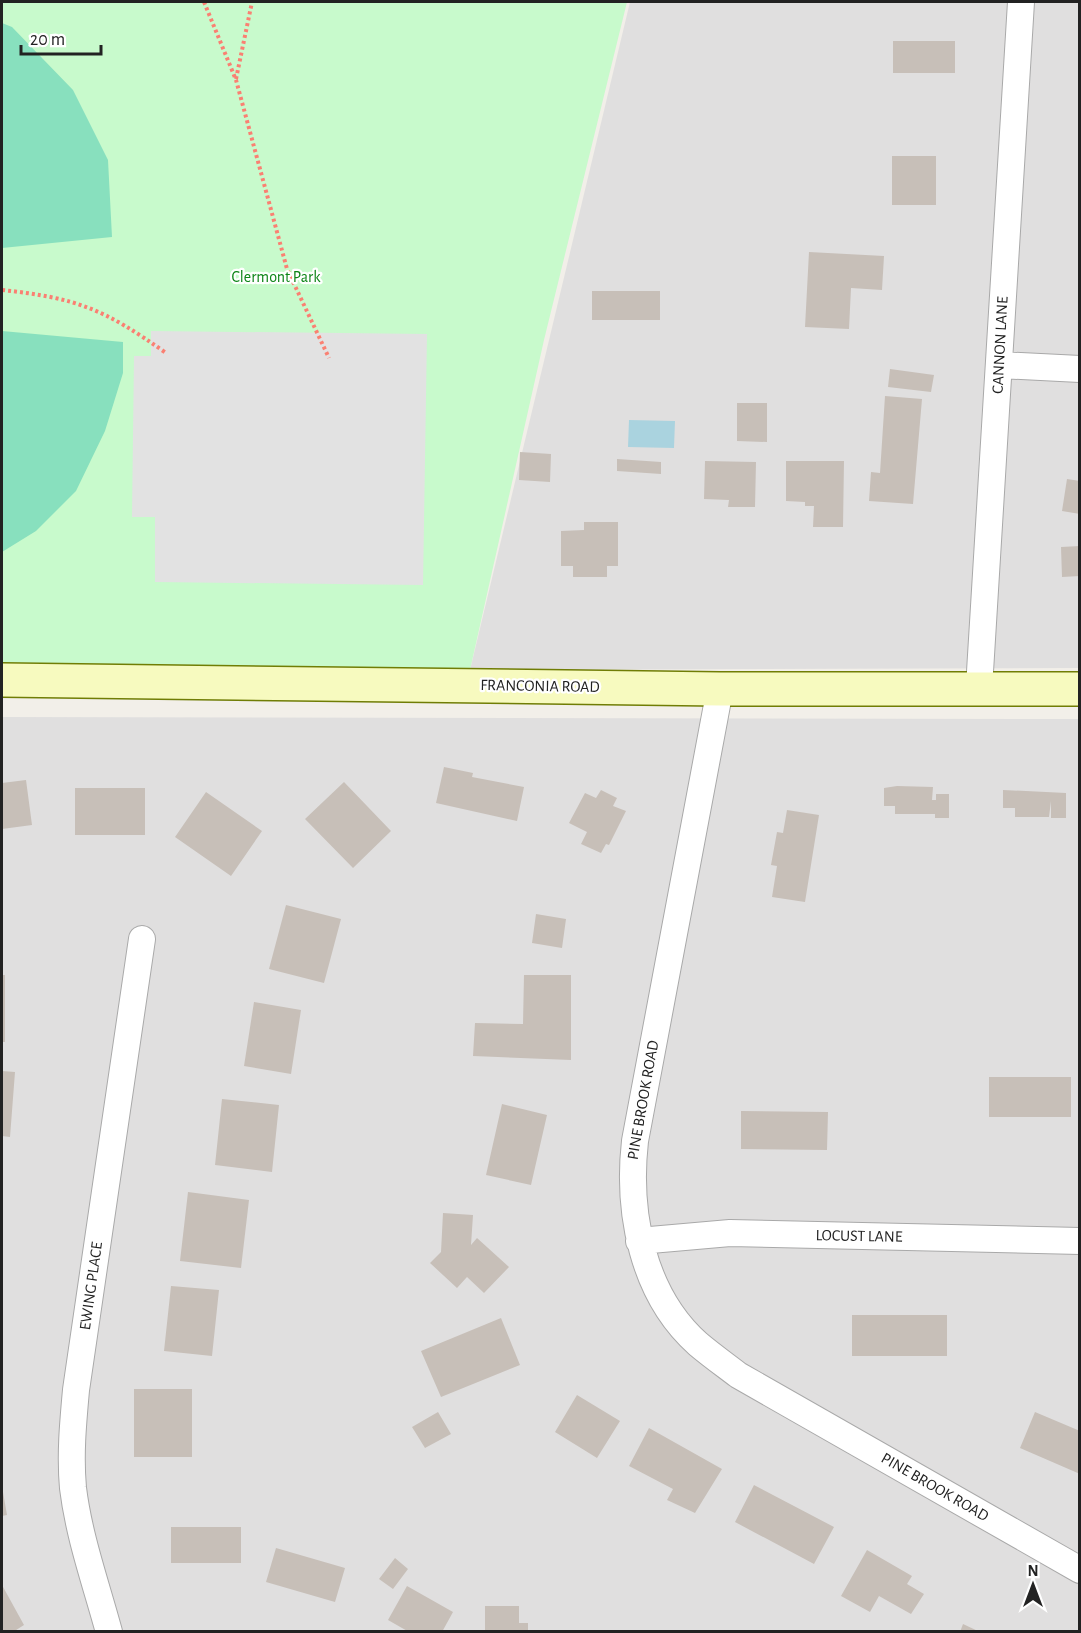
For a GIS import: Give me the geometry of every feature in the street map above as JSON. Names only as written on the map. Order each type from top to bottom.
[{"type":"main road","name":"FRANCONIA ROAD","points":[[2,680],[720,689],[1080,689]]},
{"type":"street","name":"CANNON LANE","points":[[979,688],[1021,2]]},
{"type":"street","points":[[999,364],[1080,369]]},
{"type":"street","name":"PINE BROOK ROAD","points":[[720,689],[635,1140],[631,1174],[639,1241],[651,1274],[673,1315],[697,1343],[738,1375],[1080,1569]]},
{"type":"street","name":"EWING PLACE","points":[[109,1632],[80,1528],[73,1487],[71,1444],[76,1390],[142,939]]},
{"type":"street","name":"LOCUST LANE","points":[[639,1241],[730,1233],[1080,1240]]},
{"type":"path","points":[[204,2],[236,80],[287,269],[329,358]]},
{"type":"path","points":[[236,80],[252,2]]},
{"type":"path","points":[[2,290],[71,300],[100,311],[166,353]]},
{"type":"shaded area","points":[[630,2],[1079,2],[1079,668],[470,670]]},
{"type":"shaded area","points":[[151,331],[427,334],[423,585],[155,582],[155,517],[132,517],[134,356],[151,356]]},
{"type":"shaded area","points":[[2,717],[1079,719],[1079,1631],[2,1631]]},
{"type":"green space","name":"Clermont Park","points":[[2,2],[627,2],[544,340],[470,670],[2,667]]},
{"type":"green space","points":[[2,23],[12,27],[73,90],[108,160],[112,237],[2,248]]},
{"type":"green space","points":[[2,331],[123,342],[123,373],[105,431],[76,491],[36,531],[2,552]]},
{"type":"water","points":[[629,420],[675,421],[674,448],[628,447]]},
{"type":"building","points":[[893,41],[955,41],[955,73],[893,73]]},
{"type":"building","points":[[892,156],[936,156],[936,205],[892,205]]},
{"type":"building","points":[[809,252],[884,256],[882,290],[851,288],[849,329],[805,327]]},
{"type":"building","points":[[592,291],[660,291],[660,320],[592,320]]},
{"type":"building","points":[[890,369],[934,375],[931,392],[888,387]]},
{"type":"building","points":[[885,396],[922,399],[913,504],[869,501],[871,472],[880,473]]},
{"type":"building","points":[[737,403],[767,403],[767,442],[737,441]]},
{"type":"building","points":[[520,452],[551,454],[550,482],[519,480]]},
{"type":"building","points":[[617,459],[661,462],[661,474],[617,471]]},
{"type":"building","points":[[705,461],[756,462],[755,507],[728,507],[729,500],[704,499]]},
{"type":"building","points":[[786,461],[844,461],[843,527],[813,527],[814,506],[805,506],[805,502],[786,501]]},
{"type":"building","points":[[1067,479],[1080,481],[1080,514],[1062,511]]},
{"type":"building","points":[[584,522],[618,522],[618,566],[607,566],[607,577],[573,577],[573,566],[561,566],[561,531],[584,530]]},
{"type":"building","points":[[1080,546],[1080,576],[1062,577],[1061,547]]},
{"type":"building","points":[[444,767],[473,773],[472,777],[524,787],[517,821],[436,803]]},
{"type":"building","points":[[26,780],[32,825],[2,829],[2,783]]},
{"type":"building","points":[[344,782],[391,831],[353,868],[305,819]]},
{"type":"building","points":[[933,787],[932,800],[936,800],[936,794],[949,794],[949,818],[935,818],[935,814],[895,814],[895,806],[884,806],[884,788]]},
{"type":"building","points":[[75,788],[145,788],[145,835],[75,835]]},
{"type":"building","points":[[601,790],[617,798],[613,806],[626,811],[609,845],[606,844],[601,853],[581,844],[587,832],[569,823],[585,793],[596,798]]},
{"type":"building","points":[[1003,790],[1066,793],[1066,818],[1051,818],[1051,801],[1049,817],[1015,817],[1015,808],[1003,808]]},
{"type":"building","points":[[206,792],[262,831],[231,876],[175,837]]},
{"type":"building","points":[[787,810],[819,815],[805,902],[772,897],[777,866],[771,865],[777,832],[783,833]]},
{"type":"building","points":[[286,905],[341,919],[324,983],[269,969]]},
{"type":"building","points":[[536,914],[566,919],[562,948],[532,943]]},
{"type":"building","points":[[2,975],[5,975],[5,1042],[2,1042]]},
{"type":"building","points":[[524,975],[571,975],[571,1060],[473,1056],[475,1023],[523,1024]]},
{"type":"building","points":[[254,1002],[301,1010],[291,1074],[244,1066]]},
{"type":"building","points":[[2,1071],[15,1072],[10,1137],[2,1136]]},
{"type":"building","points":[[989,1077],[1071,1077],[1071,1117],[989,1117]]},
{"type":"building","points":[[222,1099],[279,1105],[272,1172],[215,1165]]},
{"type":"building","points":[[502,1104],[547,1115],[531,1185],[486,1175]]},
{"type":"building","points":[[741,1111],[828,1112],[827,1150],[741,1149]]},
{"type":"building","points":[[188,1192],[249,1200],[241,1268],[180,1261]]},
{"type":"building","points":[[443,1213],[473,1215],[471,1245],[477,1238],[509,1267],[484,1293],[467,1277],[457,1288],[430,1263],[441,1252]]},
{"type":"building","points":[[171,1286],[219,1290],[212,1356],[164,1351]]},
{"type":"building","points":[[852,1315],[947,1315],[947,1356],[852,1356]]},
{"type":"building","points":[[501,1318],[520,1365],[441,1397],[421,1351]]},
{"type":"building","points":[[134,1389],[192,1389],[192,1457],[134,1457]]},
{"type":"building","points":[[577,1395],[620,1421],[597,1458],[555,1432]]},
{"type":"building","points":[[438,1412],[451,1434],[425,1448],[412,1427]]},
{"type":"building","points":[[1035,1412],[1080,1431],[1080,1474],[1020,1448]]},
{"type":"building","points":[[649,1428],[722,1469],[695,1513],[667,1500],[673,1489],[629,1466]]},
{"type":"building","points":[[754,1485],[834,1527],[814,1564],[735,1522]]},
{"type":"building","points":[[2,1493],[7,1515],[2,1516]]},
{"type":"building","points":[[171,1527],[241,1527],[241,1563],[171,1563]]},
{"type":"building","points":[[276,1548],[345,1568],[335,1602],[266,1582]]},
{"type":"building","points":[[867,1550],[912,1576],[907,1584],[924,1594],[911,1614],[879,1596],[870,1612],[841,1596]]},
{"type":"building","points":[[395,1558],[408,1569],[393,1589],[379,1579]]},
{"type":"building","points":[[2,1585],[24,1625],[13,1632],[2,1632]]},
{"type":"building","points":[[407,1586],[453,1612],[442,1632],[409,1632],[388,1620]]},
{"type":"building","points":[[485,1606],[519,1606],[519,1623],[528,1623],[528,1632],[485,1632]]},
{"type":"building","points":[[963,1624],[980,1632],[960,1632]]}]
